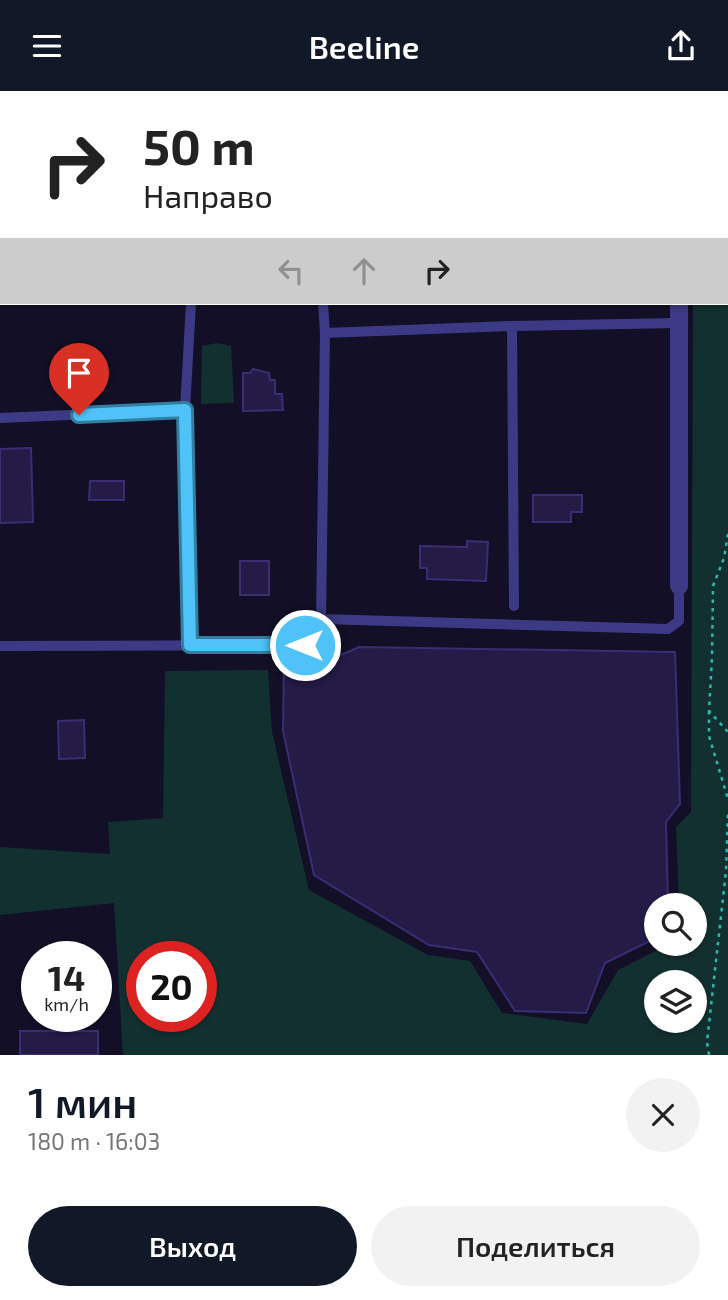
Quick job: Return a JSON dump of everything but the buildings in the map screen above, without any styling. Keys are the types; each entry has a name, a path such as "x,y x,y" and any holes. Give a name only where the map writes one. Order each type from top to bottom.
{"street":[{"path":"678,305 679,586"}],"lane":[{"path":"190,645 185,410 191,305"},
{"path":"0,646 305,645 321,619 323,305"},
{"path":"325,333 512,325 678,323"},
{"path":"512,325 514,606"},
{"path":"0,418 185,410"},
{"path":"321,619 668,629 679,621 679,586"}],"path":[{"path":"728,534 724,558 713,586 709,711 709,736 728,799"},
{"path":"709,711 728,732"},
{"path":"709,1055 707,1042 726,871 728,813"}],"green space":[{"path":"693,305 728,305 728,1055 123,1055 114,903 0,915 0,847 110,854 108,822 163,818 165,671 268,670 272,732 309,890 428,955 470,961 502,1013 587,1024 618,970 645,956 707,956 707,893 679,893 676,827 691,812"},
{"path":"217,343 231,346 234,403 201,404 202,346"}],"route":[{"path":"79,415 185,410 190,645 305,645"}]}
